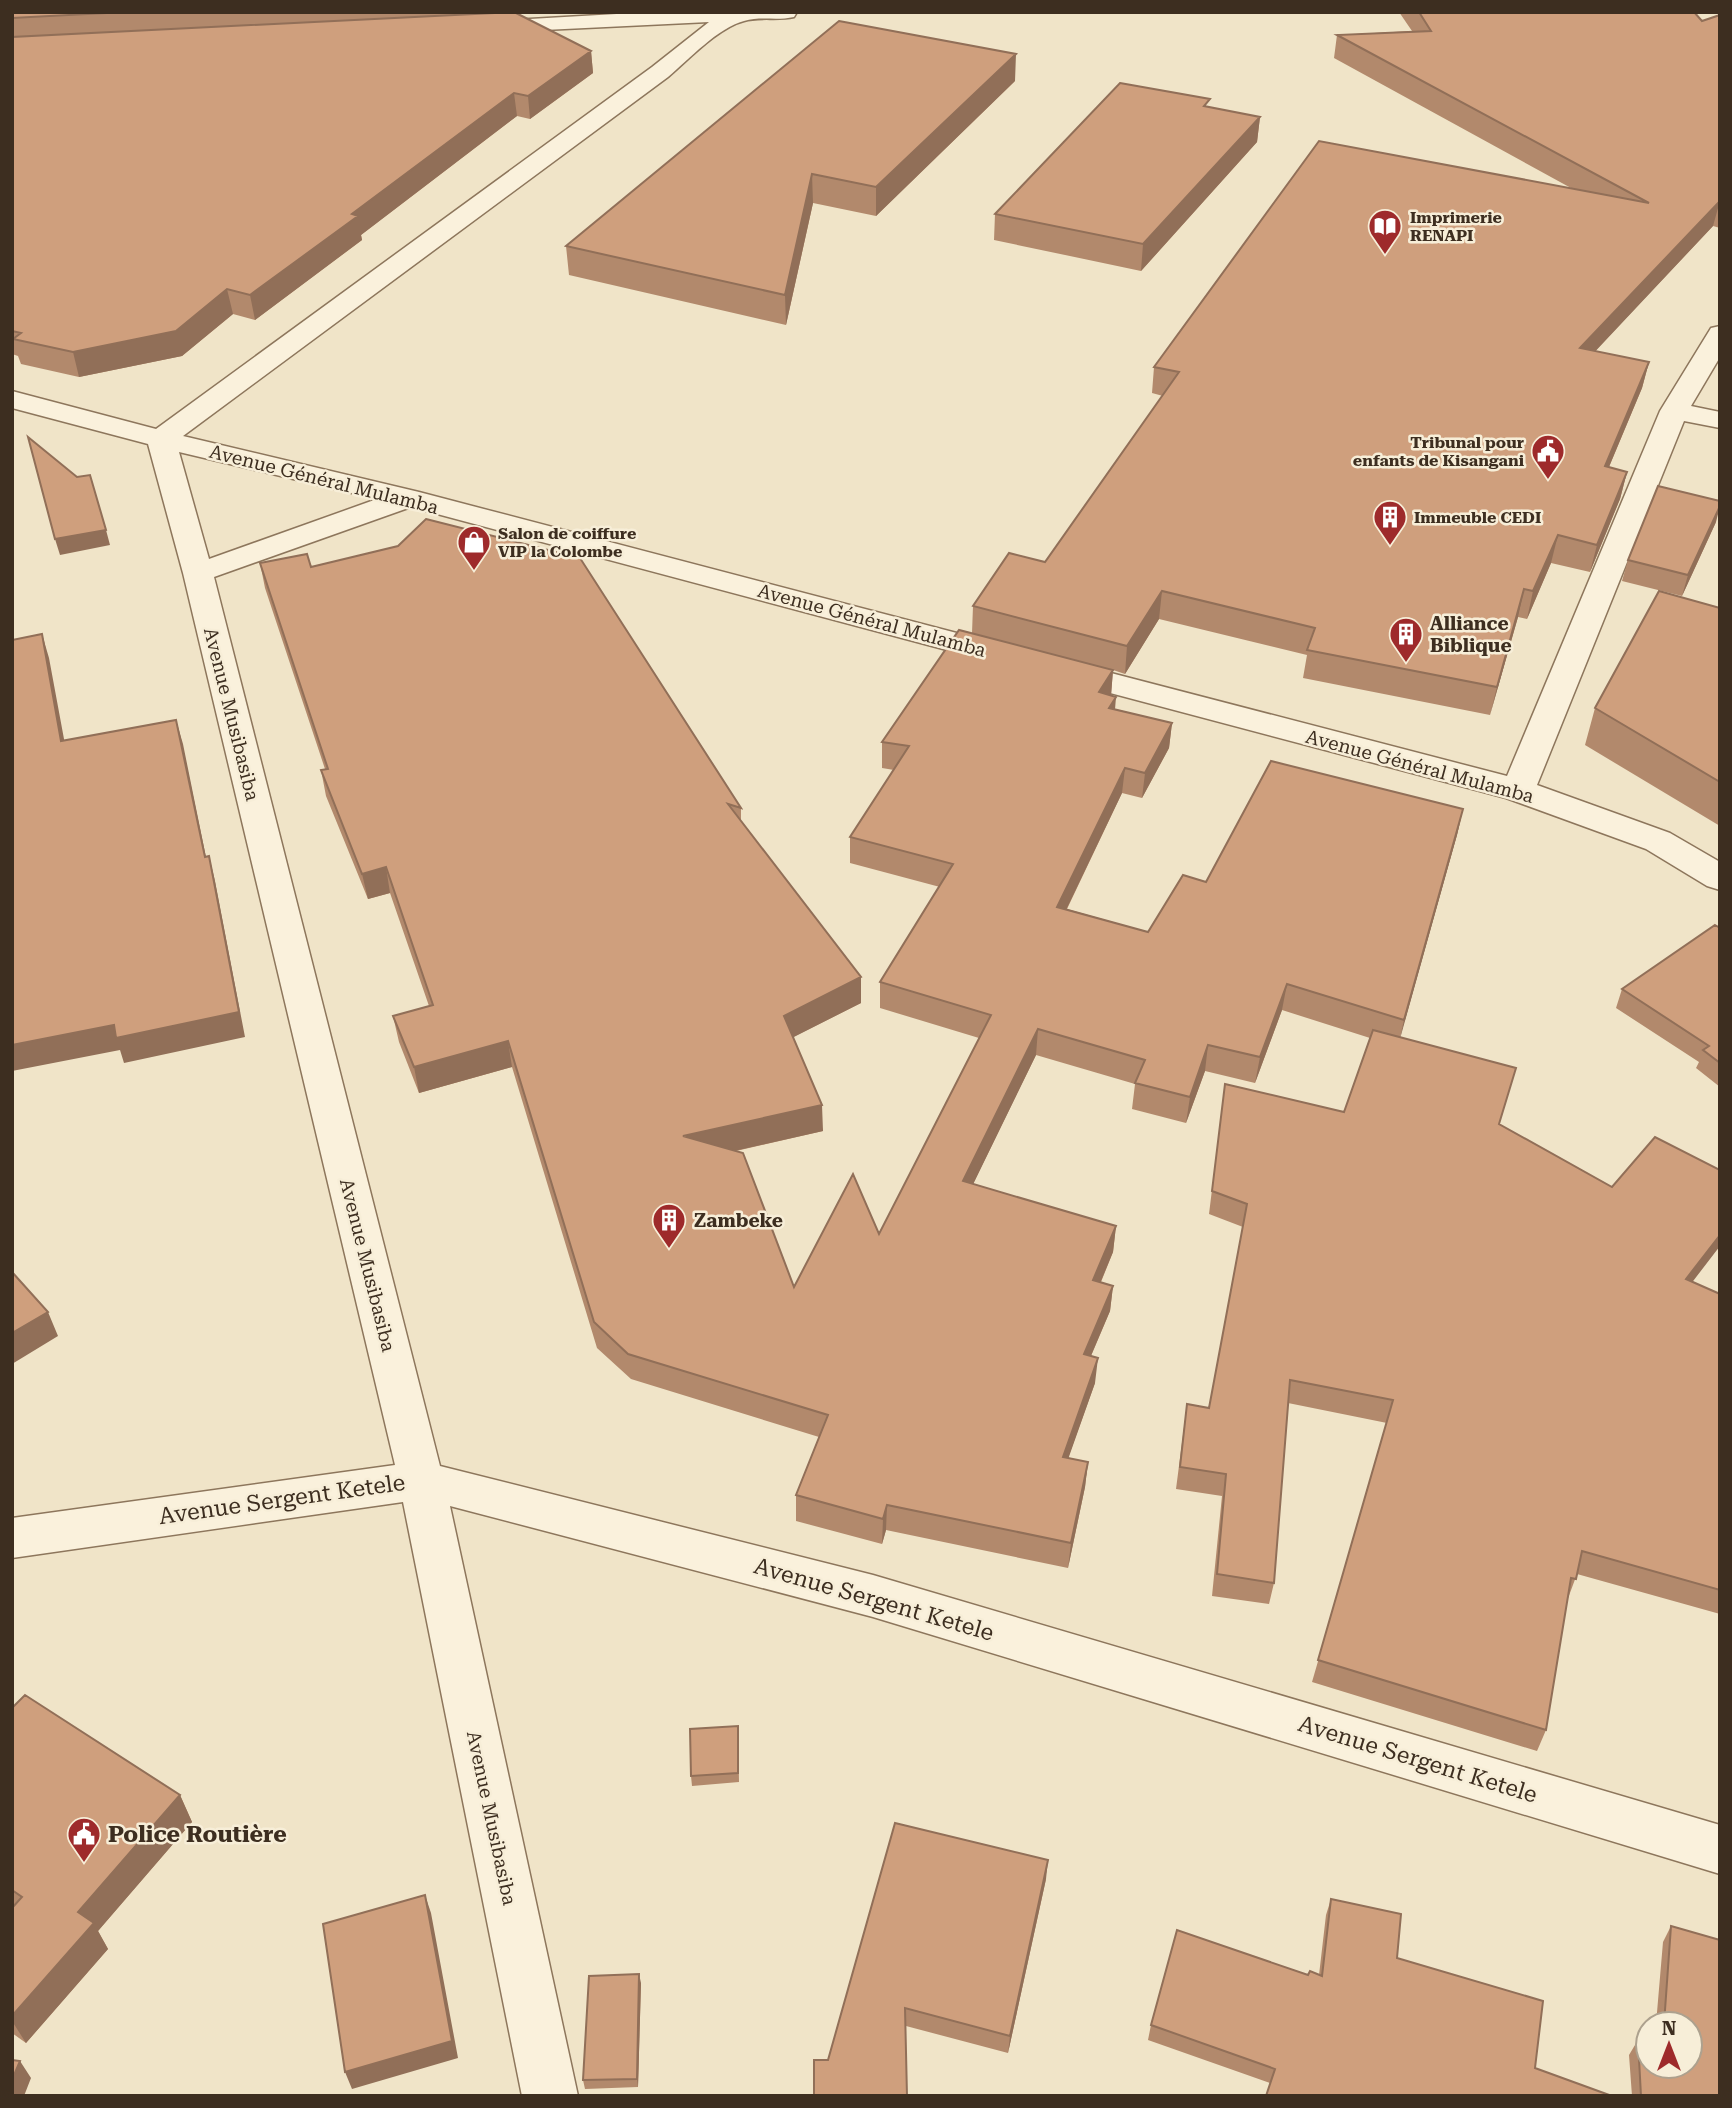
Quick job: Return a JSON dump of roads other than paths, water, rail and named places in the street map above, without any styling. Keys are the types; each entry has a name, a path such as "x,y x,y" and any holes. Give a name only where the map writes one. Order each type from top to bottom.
{"street":[{"path":"463,28 786,12"},
{"path":"161,439 650,55 709,31 737,15"},
{"path":"630,19 650,55"},
{"path":"1518,790 1674,411 1720,334"},
{"name":"Avenue Général Mulamba","path":"12,399 161,439 409,498 1518,790 1658,841 1720,878"},
{"path":"1674,411 1720,420"},
{"name":"Avenue Musibasiba","path":"161,439 198,573 421,1480 550,2096"},
{"path":"198,573 409,498"},
{"name":"Avenue Sergent Ketele","path":"12,1538 421,1480 873,1596 1720,1850"}],"place":[{"name":"Imprimerie RENAPI","path":"1385,256"},
{"name":"Tribunal pour enfants de Kisangani","path":"1548,481"},
{"name":"Immeuble CEDI","path":"1390,547"},
{"name":"Salon de coiffure VIP la Colombe","path":"474,572"},
{"name":"Alliance Biblique","path":"1406,664"},
{"name":"Zambeke","path":"669,1250"},
{"name":"Police Routière","path":"84,1864"}]}
